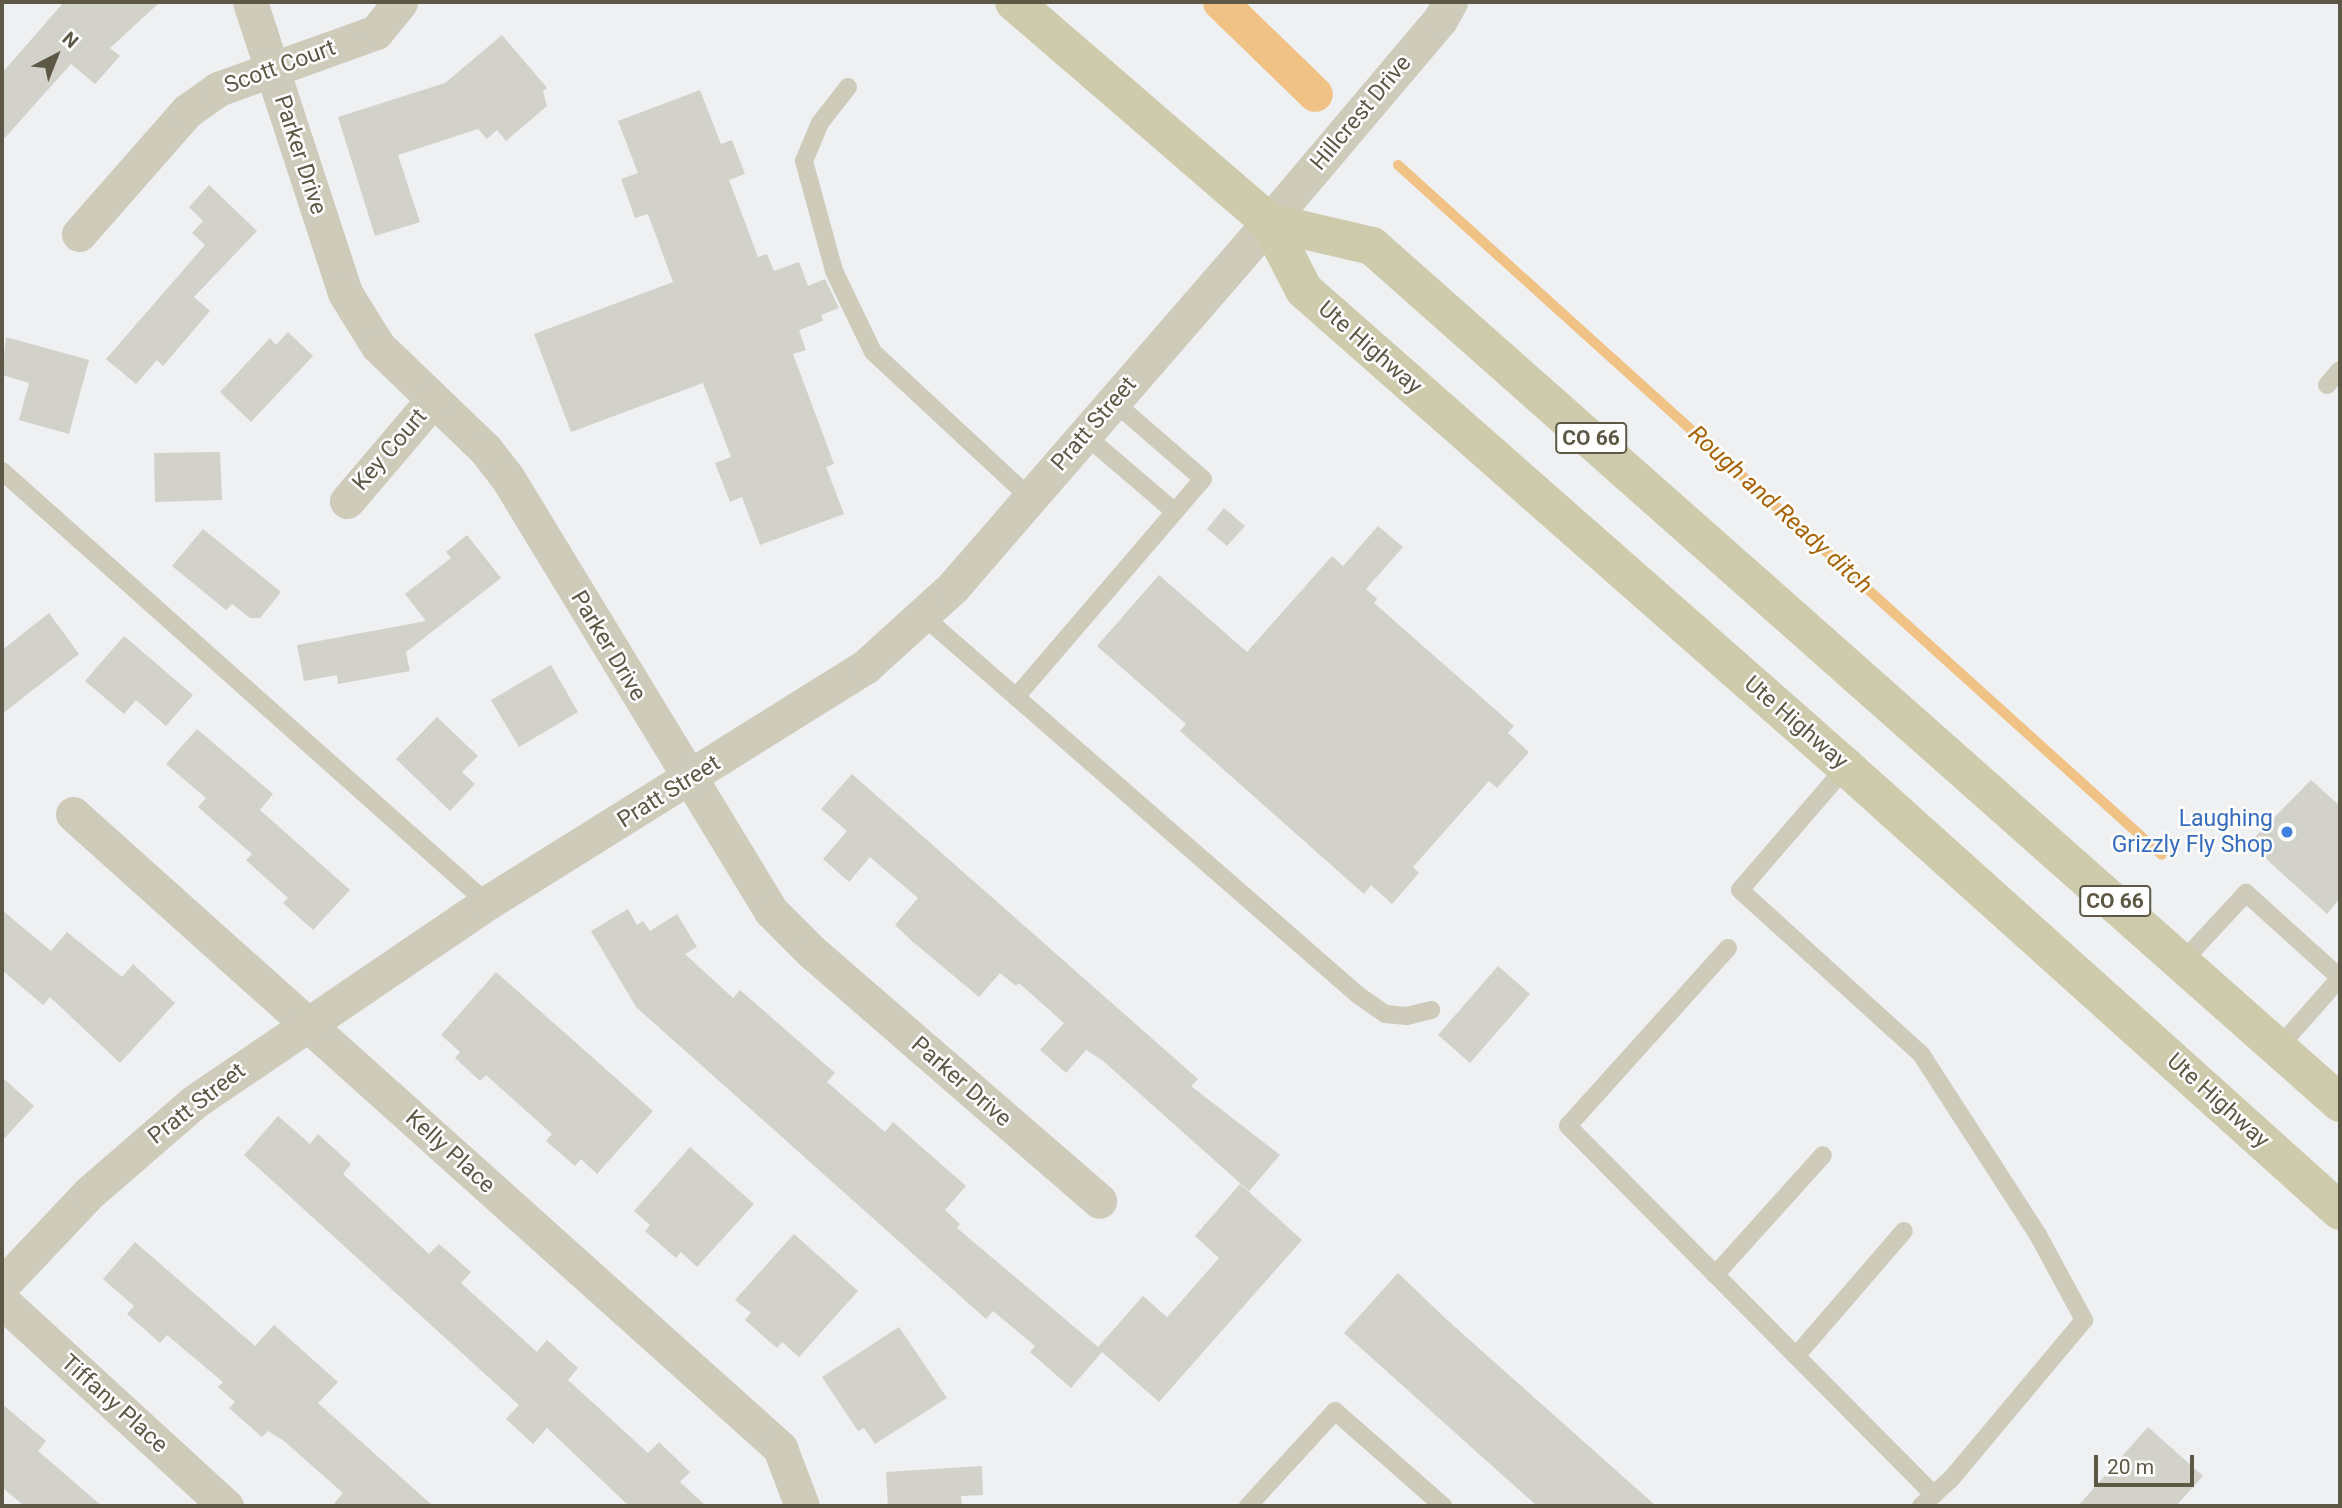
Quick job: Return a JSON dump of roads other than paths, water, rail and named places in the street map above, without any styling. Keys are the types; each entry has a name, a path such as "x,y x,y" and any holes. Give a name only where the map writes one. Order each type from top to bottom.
{"main road":[{"name":"Ute Highway","path":"1014,2 1269,222 1304,290 1846,766 2340,1211"},
{"name":"Ute Highway","path":"1269,222 1372,246 2183,961 2340,1103"}],"street":[{"name":"Parker Drive","path":"250,2 345,293 378,346 485,449 506,477 771,911 811,951 1099,1201"},
{"name":"Scott Court","path":"79,234 187,111 218,89 376,32 400,2"},
{"name":"Hillcrest Drive","path":"1269,222 1440,20 1450,2"},
{"name":"Pratt Street","path":"2,1284 89,1193 194,1102 486,903 842,684 953,587 1269,222"},
{"name":"Key Court","path":"347,500 433,400"},
{"name":"Kelly Place","path":"73,814 780,1448 803,1506"},
{"name":"Tiffany Place","path":"2,1301 226,1506"}],"lane":[{"path":"848,87 820,123 804,161 834,271 873,352 1030,498"},
{"path":"2327,385 2340,370"},
{"path":"1016,697 1203,479 1114,402"},
{"path":"1085,435 1174,511"},
{"path":"2,471 486,903"},
{"path":"922,615 1358,995 1385,1014 1406,1016 1431,1010"},
{"path":"1728,948 1568,1126 1796,1356 1927,1500 2084,1320 2038,1235 1921,1054 1740,890 1846,766"},
{"path":"2183,961 2246,892 2340,978 2278,1048"},
{"path":"1715,1275 1823,1155"},
{"path":"1796,1356 1905,1231"},
{"path":"1248,1506 1335,1411 1443,1506"}],"waterway":[{"name":"Rough and Ready ditch","path":"1220,2 1315,94"},
{"name":"Rough and Ready ditch","path":"1398,165 2162,855"}],"place":[{"name":"Laughing Grizzly Fly Shop","path":"2287,832"}]}
